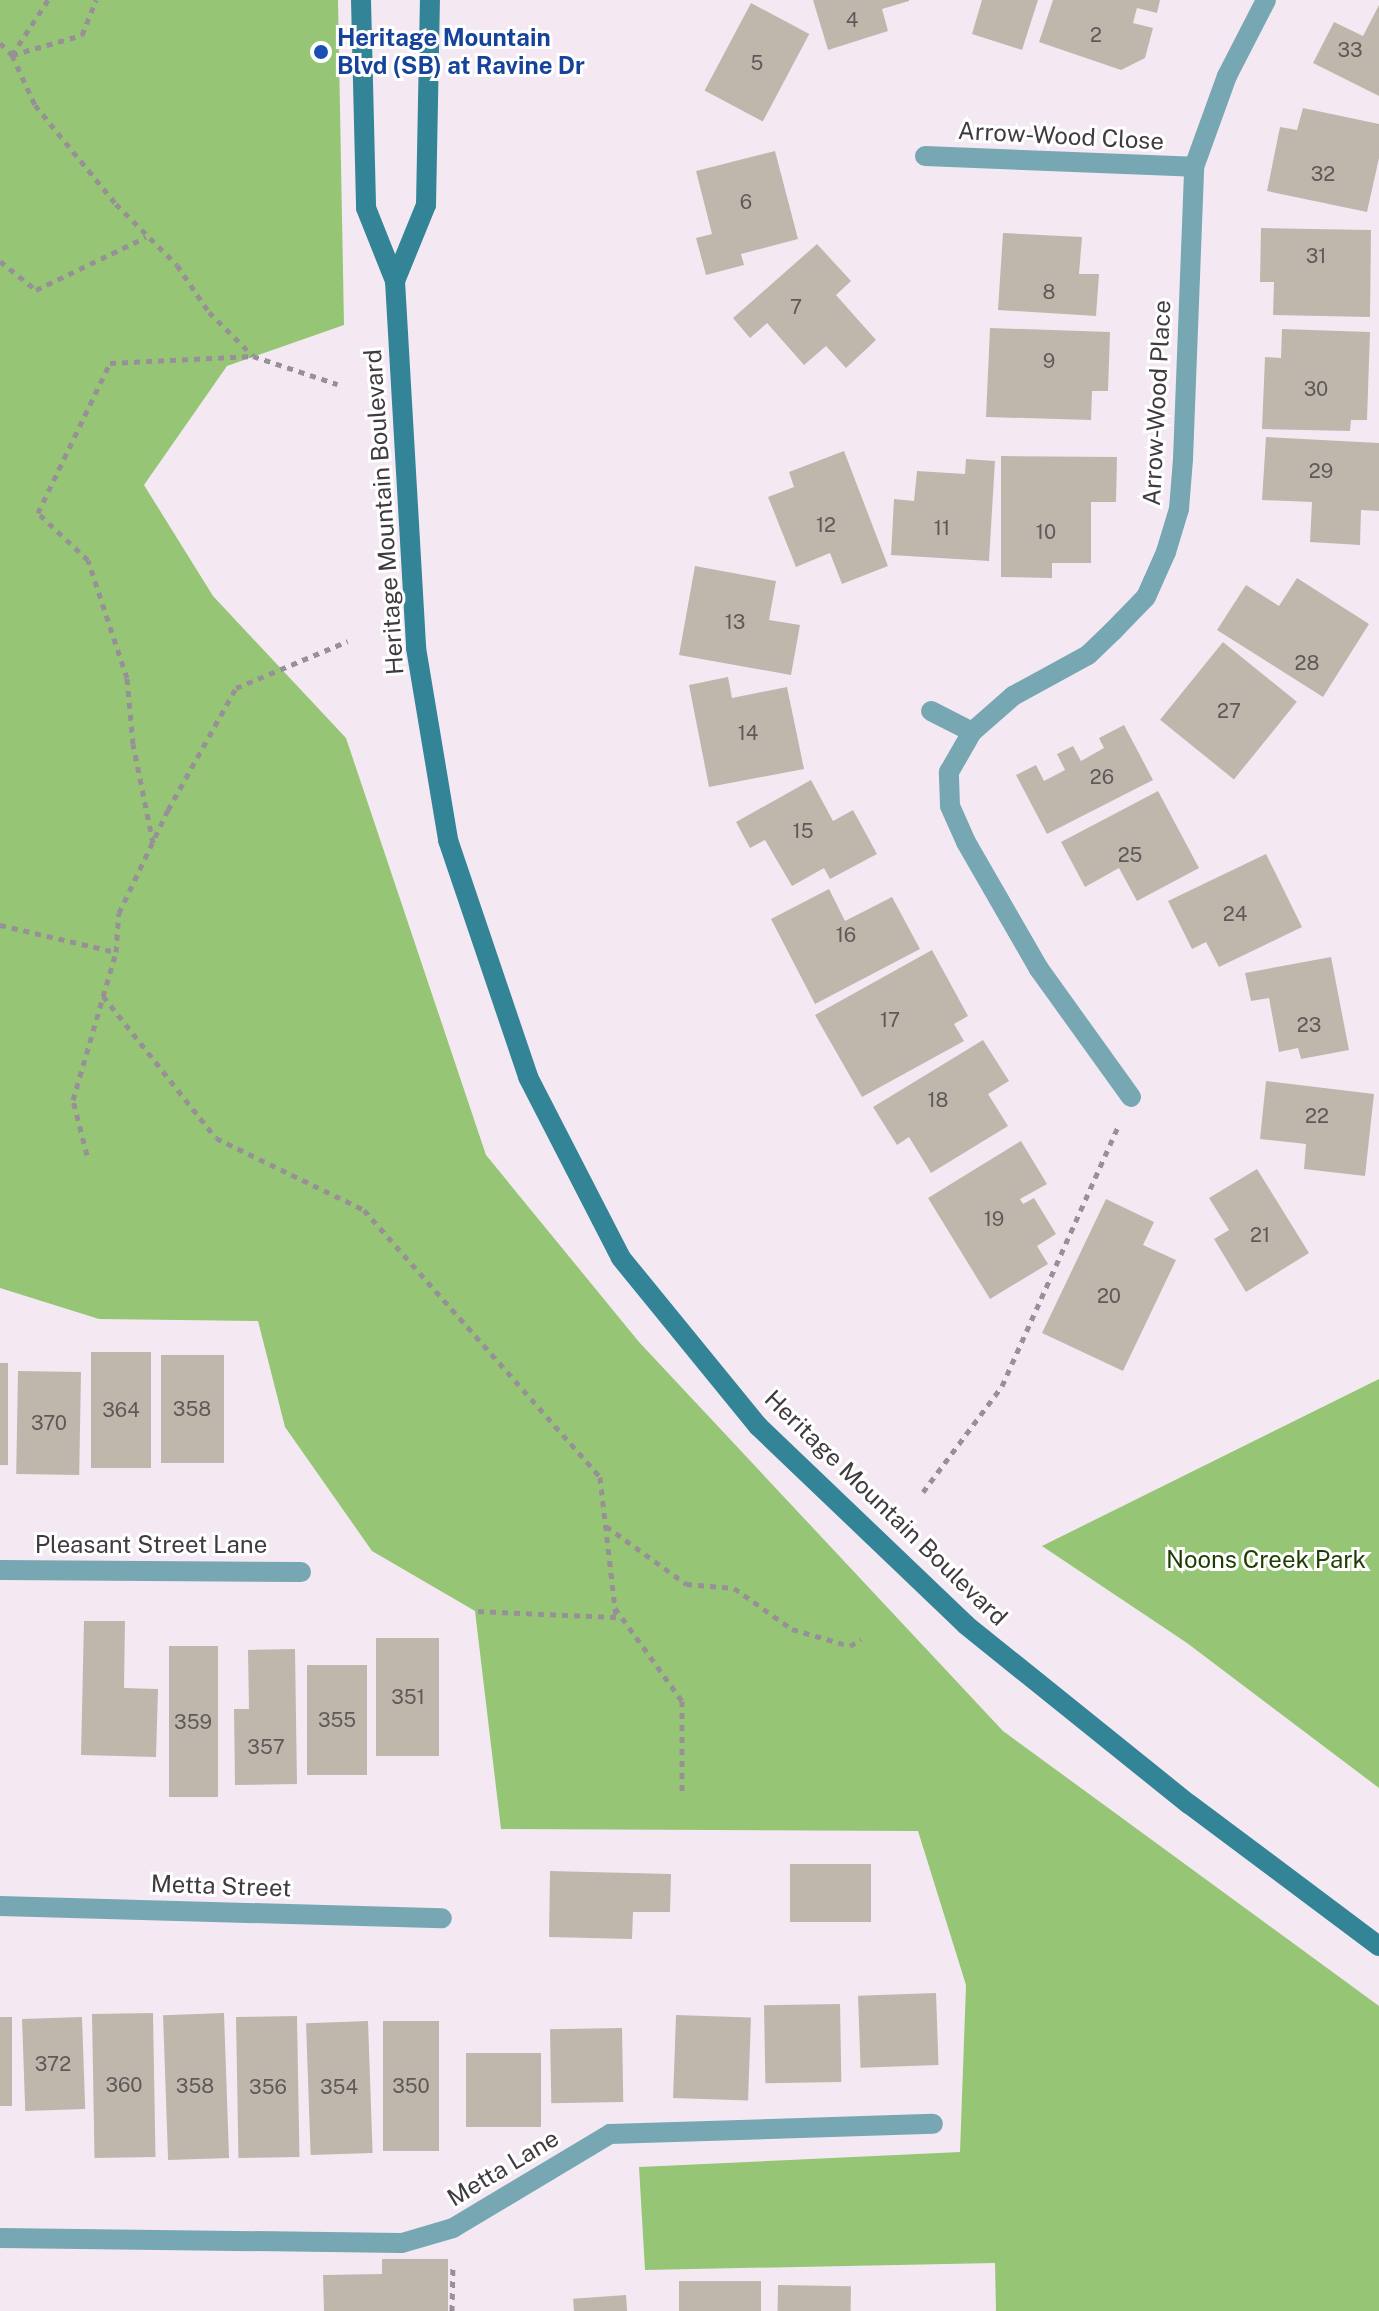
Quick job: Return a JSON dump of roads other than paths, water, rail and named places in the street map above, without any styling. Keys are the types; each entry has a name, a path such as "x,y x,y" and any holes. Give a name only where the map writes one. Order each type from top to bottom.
{"main road":[{"name":"Heritage Mountain Boulevard","path":"361,0 366,208 395,281 416,648 448,840 528,1077 621,1258 758,1426 966,1625 1189,1804 1379,1946"},
{"name":"Heritage Mountain Boulevard","path":"395,281 426,205 430,0"}],"street":[{"name":"Arrow-Wood Place","path":"1131,1097 1039,969 950,806 949,772 972,732 1013,696 1088,655 1146,597 1166,552 1179,509 1183,459 1194,167 1227,76 1266,0"},
{"name":"Arrow-Wood Close","path":"925,156 1194,167"},
{"path":"931,711 972,732"},
{"name":"Pleasant Street Lane","path":"0,1570 301,1572"},
{"name":"Metta Street","path":"0,1906 442,1918"},
{"name":"Metta Lane","path":"0,2238 402,2243 453,2228 610,2134 933,2124"}],"place":[{"name":"Heritage Mountain Blvd (SB) at Ravine Dr","path":"321,52"}],"park label":[{"name":"Noons Creek Park","path":"1266,1560"}]}
